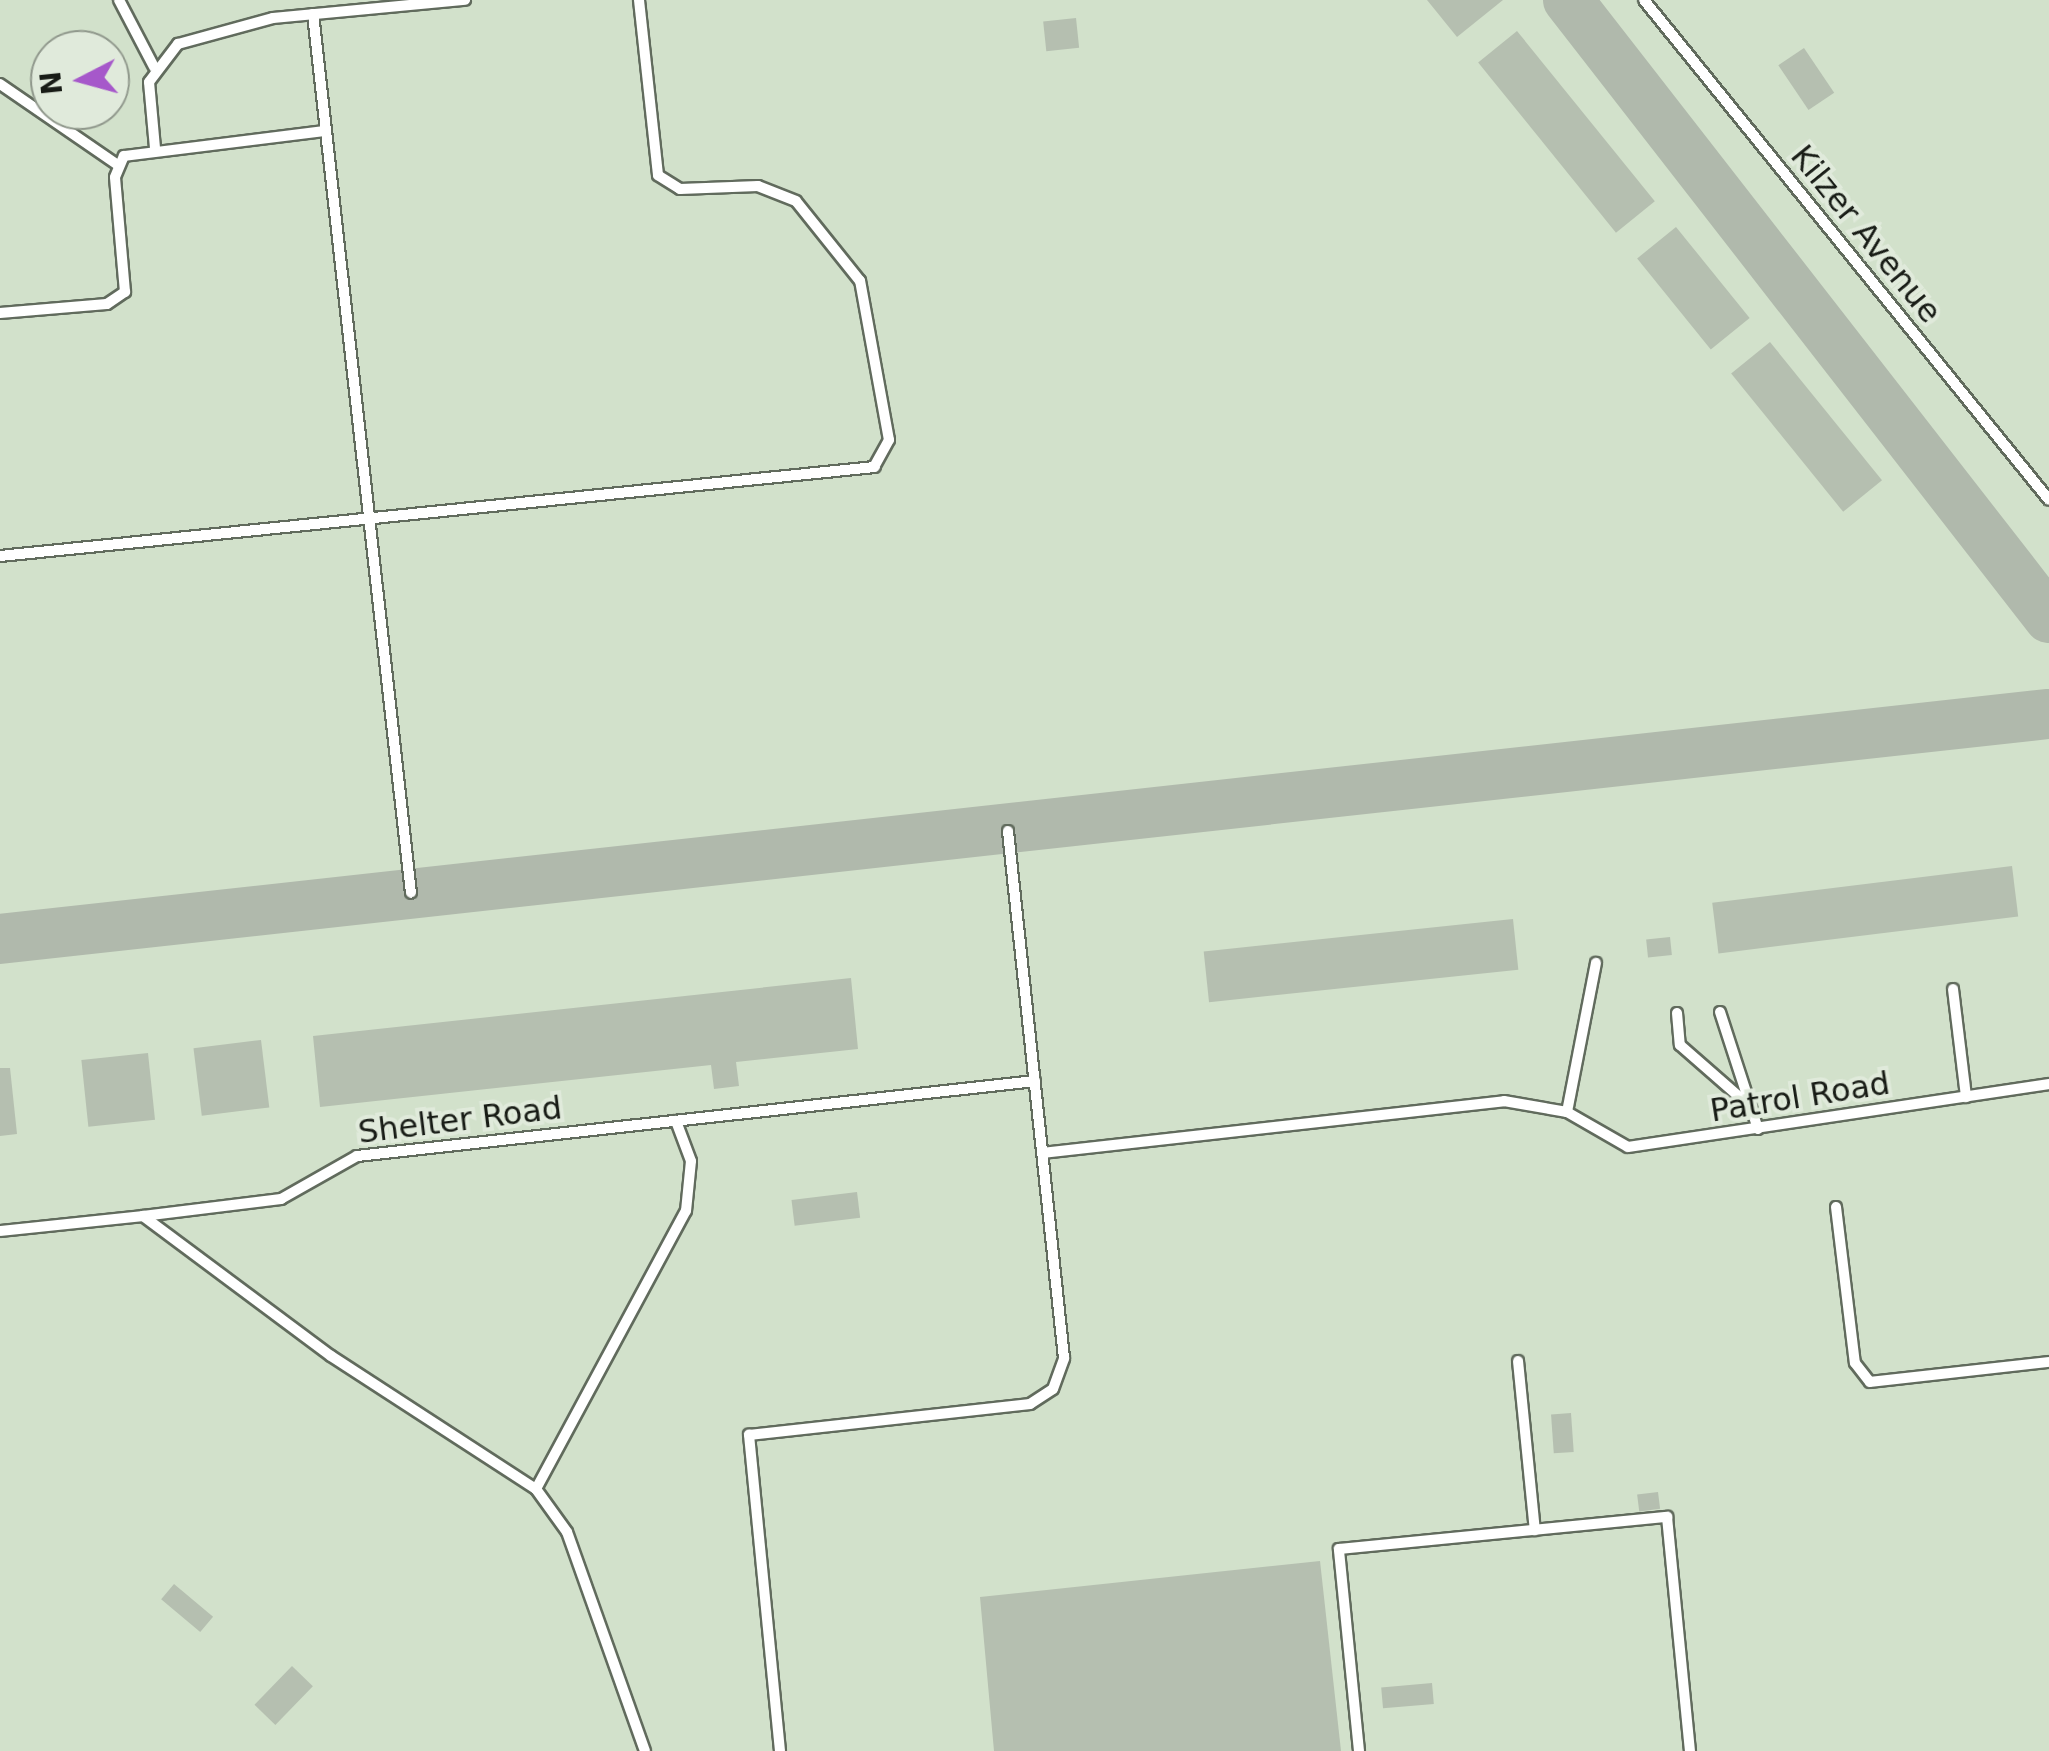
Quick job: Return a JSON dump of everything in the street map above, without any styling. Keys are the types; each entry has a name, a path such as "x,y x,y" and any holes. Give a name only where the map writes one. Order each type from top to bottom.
{"lane":[{"path":"119,0 154,67 155,148"},
{"path":"154,67 178,44 313,14 464,0"},
{"path":"0,556 862,472 883,458 888,440 872,317 831,234 776,190 680,189 658,175 638,0"},
{"name":"Kilzer Avenue","path":"1644,0 2049,500"},
{"path":"313,14 365,521 411,893"},
{"path":"0,84 118,165"},
{"path":"118,165 155,148 325,131"},
{"path":"0,314 107,304 124,292 118,165"},
{"path":"780,1751 749,1435 1030,1404 1054,1389 1064,1358 1008,830"},
{"path":"1042,1153 1504,1101 1568,1112 1596,963"},
{"path":"1953,989 1966,1097"},
{"path":"1720,1012 1743,1100 1758,1129"},
{"path":"1677,1013 1680,1045 1743,1100"},
{"name":"Shelter Road","path":"0,1231 281,1199 357,1156 1035,1082"},
{"name":"Patrol Road","path":"1568,1112 1628,1148 2049,1084"},
{"path":"536,1489 686,1212 691,1161 676,1121"},
{"path":"1836,1206 1855,1363 1870,1382 2049,1362"},
{"path":"144,1216 331,1356 536,1489 568,1532 645,1751"},
{"path":"1518,1361 1535,1530"},
{"path":"1359,1751 1339,1549 1667,1517 1690,1751"}],"shaded area":[{"path":"0,0 2049,0 2049,1751 0,1751"}],"building":[{"path":"1427,0 1503,0 1457,37"},
{"path":"1076,18 1079,48 1046,51 1043,21"},
{"path":"1517,31 1655,201 1616,233 1478,62"},
{"path":"1804,48 1834,93 1808,110 1778,65"},
{"path":"1676,227 1750,318 1711,349 1637,258"},
{"path":"1770,342 1882,480 1843,512 1731,373"},
{"path":"2012,866 2018,917 1718,953 1712,903"},
{"path":"1513,919 1518,970 1209,1002 1204,952"},
{"path":"1670,937 1672,955 1648,957 1646,940"},
{"path":"851,978 858,1049 736,1062 739,1086 714,1089 711,1065 320,1107 313,1036"},
{"path":"261,1040 269,1107 202,1116 194,1048"},
{"path":"148,1053 155,1120 88,1127 81,1060"},
{"path":"0,1068 10,1068 17,1134 0,1136"},
{"path":"857,1192 860,1218 795,1226 791,1200"},
{"path":"1571,1413 1574,1452 1554,1453 1551,1414"},
{"path":"1658,1492 1660,1509 1639,1511 1637,1495"},
{"path":"1320,1561 1341,1751 994,1751 980,1597"},
{"path":"174,1584 213,1617 200,1632 161,1599"},
{"path":"292,1666 313,1686 275,1725 254,1705"},
{"path":"1432,1683 1434,1704 1383,1708 1381,1687"}],"taxiway":[{"path":"1568,0 2049,618"},
{"path":"0,939 2049,714"}]}
